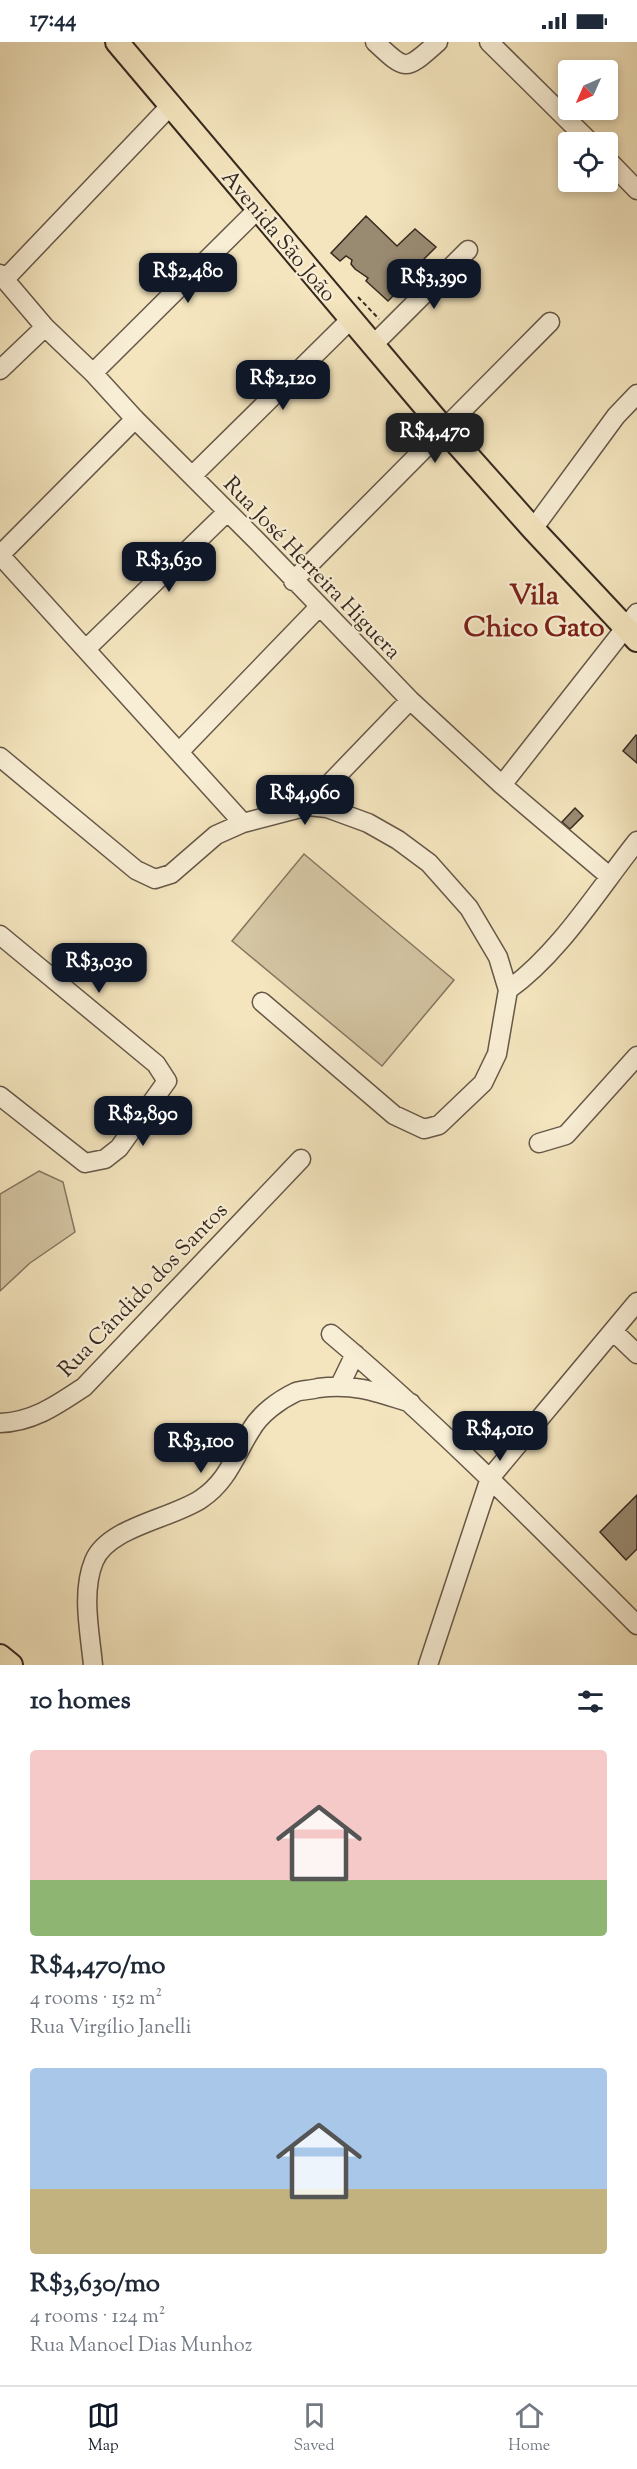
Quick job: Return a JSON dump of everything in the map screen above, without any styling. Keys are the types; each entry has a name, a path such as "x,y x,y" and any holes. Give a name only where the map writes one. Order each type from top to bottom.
{"main road":[{"name":"Avenida São João","path":"117,42 172,104 350,320 374,344 444,429 533,529 633,627"},
{"path":"0,1656 11,1665"}],"street":[{"path":"375,42 397,63 406,65 415,62 438,42"},
{"path":"489,42 580,132"},
{"path":"3,277 172,104"},
{"path":"618,170 637,190"},
{"path":"93,373 258,209"},
{"path":"374,344 468,250"},
{"name":"Rua José Herreira Higuera","path":"3,277 45,327 93,373 135,419 410,700 502,785 609,876"},
{"path":"192,476 350,320"},
{"path":"293,581 550,322"},
{"path":"0,370 45,327"},
{"path":"533,529 616,416 637,394"},
{"path":"135,419 0,555 243,823"},
{"path":"86,649 226,512"},
{"path":"179,752 319,607"},
{"path":"502,785 633,627"},
{"path":"308,806 410,700"},
{"path":"0,757 136,870 155,879 171,874 216,835 243,823 308,806 327,808 368,823 398,840 429,863 470,908 498,957 508,990 497,1054 491,1070 483,1083 438,1125 424,1129 394,1115 262,1002"},
{"path":"508,990 525,979 554,948 637,841"},
{"path":"0,934 156,1064 167,1081 119,1148 105,1159 84,1163 0,1096"},
{"path":"539,1143 566,1135 637,1056"},
{"name":"Rua Cândido dos Santos","path":"0,1423 14,1423 48,1412 84,1387 301,1159"},
{"path":"428,1665 490,1478 637,1302"},
{"path":"613,1331 637,1354"},
{"path":"331,1334 411,1403 490,1478 637,1625"},
{"path":"340,1385 355,1354"},
{"path":"93,1665 88,1607 89,1578 94,1560 104,1545 118,1535 165,1518 202,1499 230,1471 252,1428 269,1409 297,1392 340,1385 371,1390 411,1403"}],"shaded area":[{"path":"304,854 454,980 382,1066 232,941"},
{"path":"39,1171 63,1182 75,1232 30,1263 0,1291 0,1194"}],"building":[{"path":"366,216 397,246 415,229 436,247 396,287 399,290 388,301 366,281 368,278 355,269 351,264 352,260 346,256 340,261 331,253"},
{"path":"637,736 637,763 623,751"},
{"path":"575,808 583,816 570,829 562,822"},
{"path":"637,1495 637,1549 626,1560 600,1532"}],"district":[{"name":"Vila Chico Gato","path":"534,610"}]}
